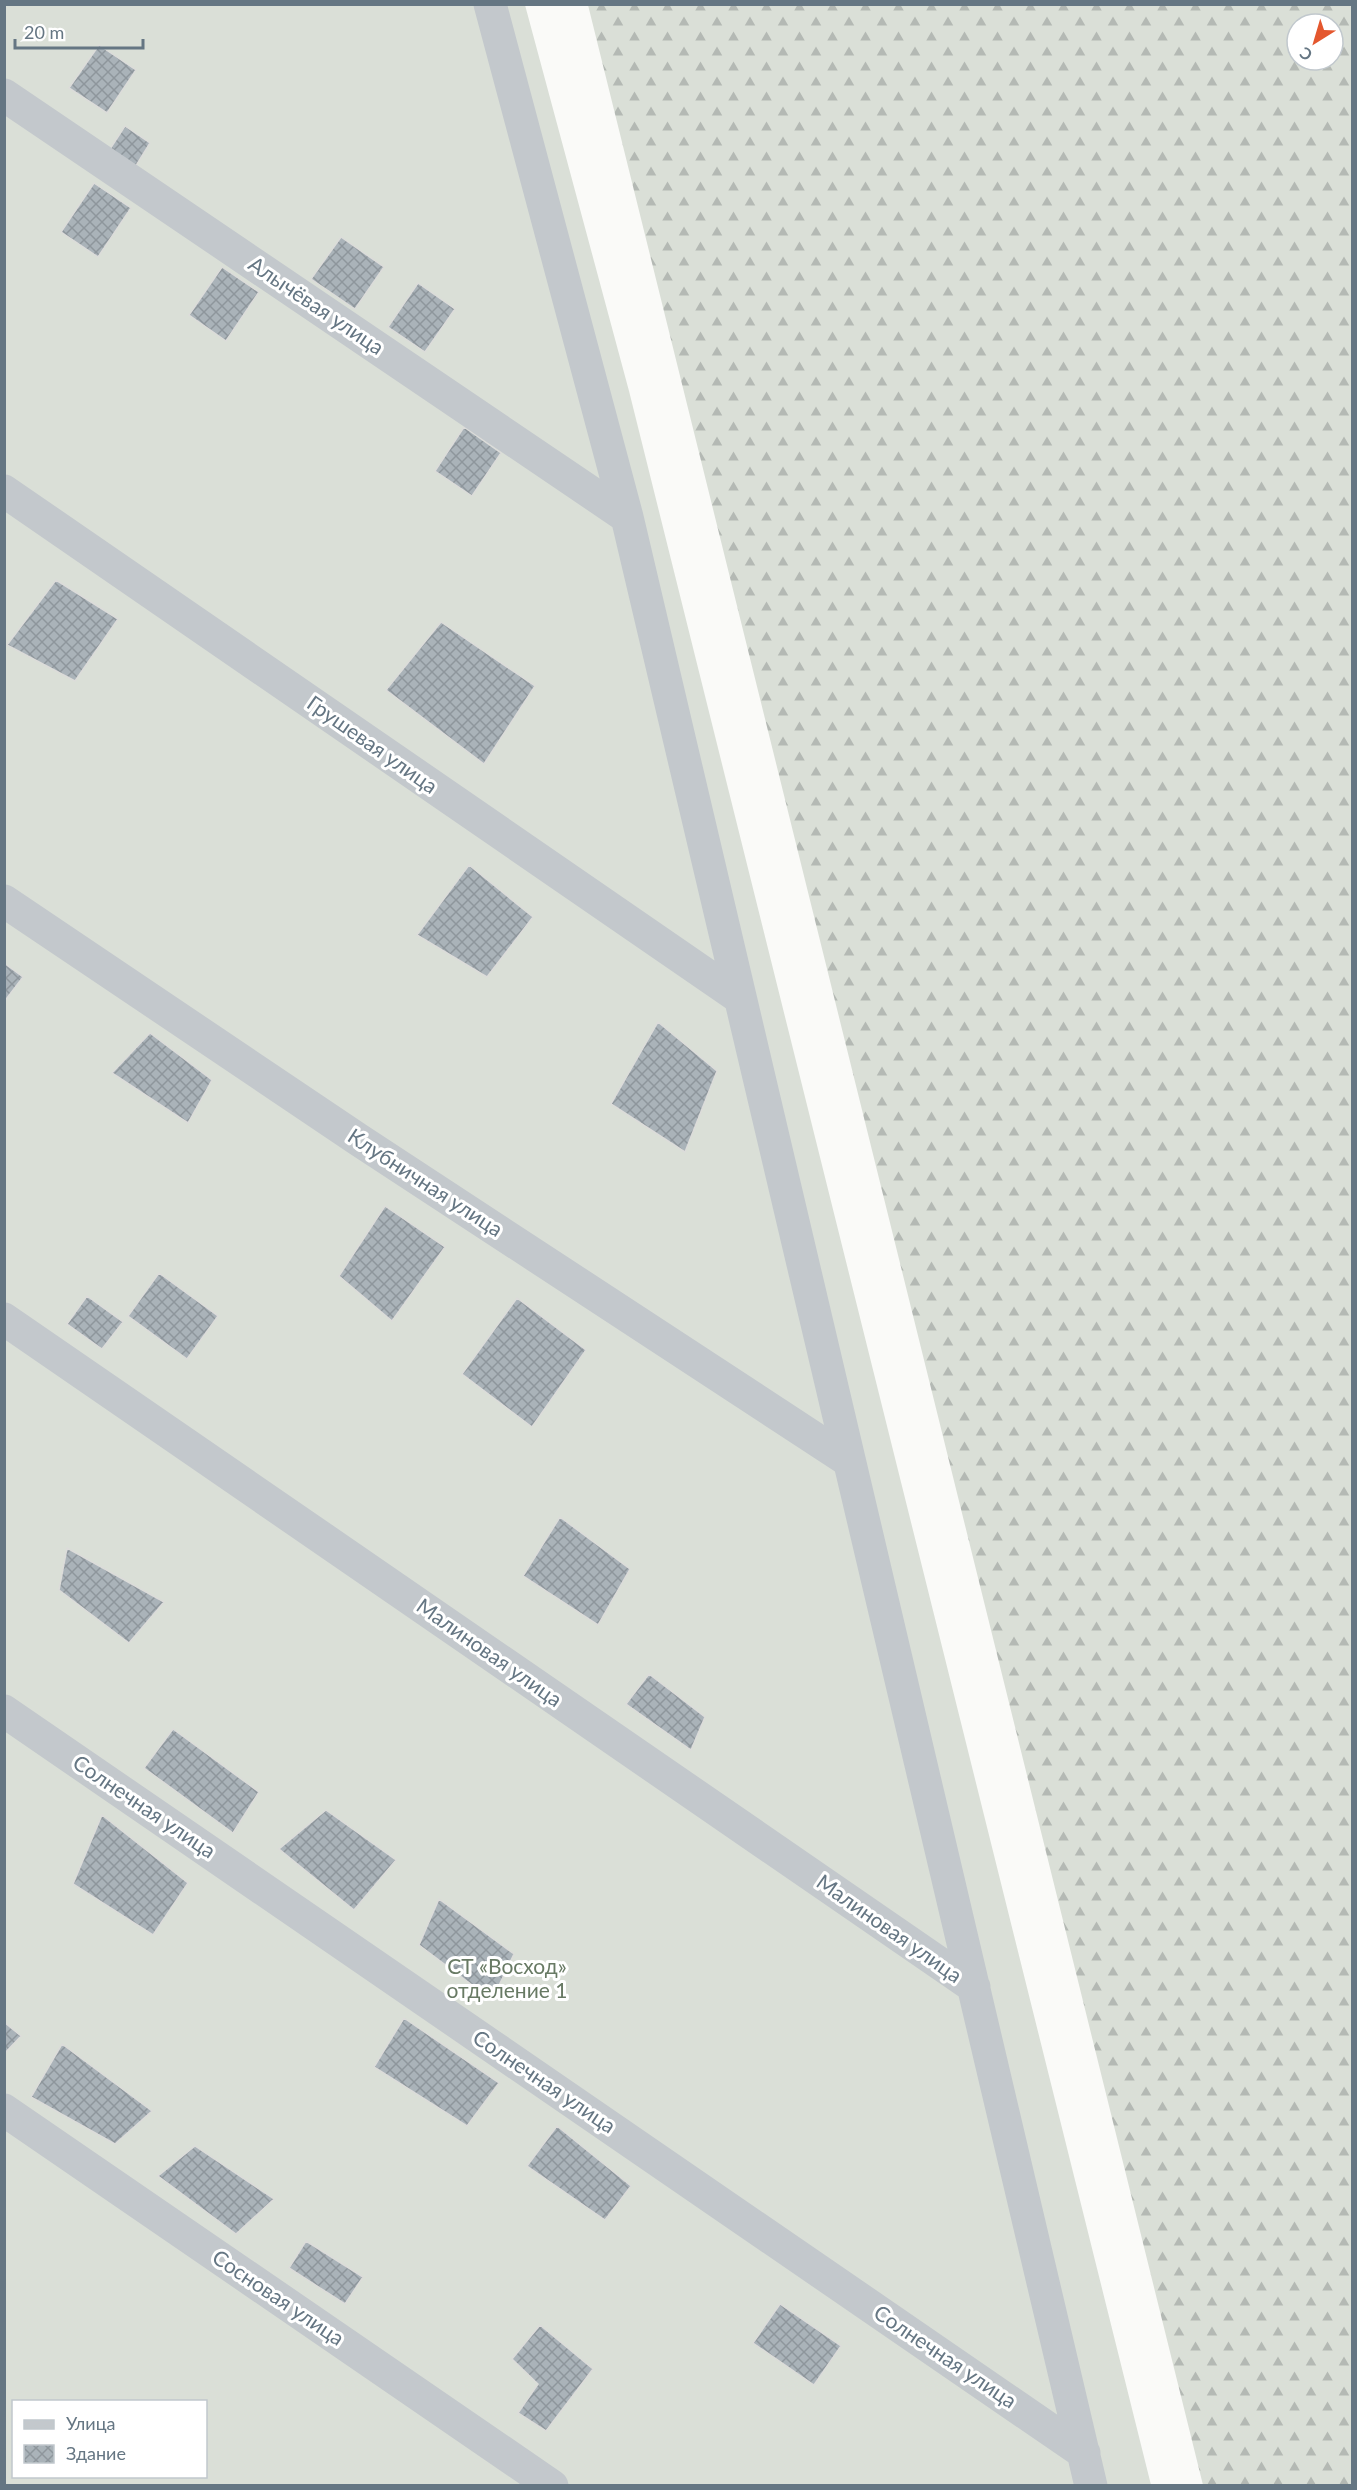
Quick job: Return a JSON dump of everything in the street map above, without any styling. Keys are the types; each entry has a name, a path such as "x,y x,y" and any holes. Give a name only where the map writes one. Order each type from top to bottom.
{"street":[{"path":"486,9 627,517 1091,2486"},
{"name":"Алычёвая улица","path":"4,95 627,517"},
{"name":"Грушевая улица","path":"4,491 740,998"},
{"name":"Клубничная улица","path":"4,901 359,1140 849,1461"},
{"name":"Малиновая улица","path":"4,1319 974,1987"},
{"name":"Солнечная улица","path":"4,1711 1084,2453"},
{"name":"Сосновая улица","path":"4,2110 552,2486"}],"green space":[{"name":"СТ «Восход» отделение 1","path":"5,5 525,5 629,391 1151,2485 5,2486"},
{"path":"588,5 1352,5 1352,2485 1203,2485"}],"building":[{"path":"99,45 136,70 107,113 69,88"},
{"path":"125,126 150,143 134,169 108,152"},
{"path":"94,183 131,208 98,257 61,232"},
{"path":"341,237 384,267 355,309 311,279"},
{"path":"222,267 259,292 226,341 189,315"},
{"path":"418,283 455,309 425,352 388,327"},
{"path":"464,427 501,453 472,496 435,471"},
{"path":"56,580 118,619 75,681 7,645"},
{"path":"441,622 535,686 484,764 386,690"},
{"path":"469,865 533,917 487,977 417,935"},
{"path":"4,963 23,977 4,1002"},
{"path":"658,1022 717,1071 685,1152 611,1104"},
{"path":"150,1033 212,1080 188,1123 112,1073"},
{"path":"385,1206 445,1247 392,1321 339,1276"},
{"path":"159,1273 218,1316 187,1359 128,1316"},
{"path":"87,1296 123,1322 102,1349 67,1324"},
{"path":"517,1298 586,1350 532,1427 462,1374"},
{"path":"560,1517 630,1569 598,1625 523,1576"},
{"path":"67,1548 164,1602 129,1643 59,1590"},
{"path":"649,1674 705,1717 691,1750 626,1704"},
{"path":"173,1729 259,1792 233,1833 144,1768"},
{"path":"326,1810 396,1860 354,1910 279,1849"},
{"path":"102,1815 188,1883 153,1935 73,1884"},
{"path":"439,1899 514,1954 492,2000 419,1945"},
{"path":"404,2018 499,2083 467,2126 374,2067"},
{"path":"4,2022 21,2036 4,2054"},
{"path":"62,2044 152,2111 115,2144 31,2097"},
{"path":"557,2126 631,2186 605,2220 527,2166"},
{"path":"195,2146 274,2199 236,2234 158,2176"},
{"path":"306,2241 363,2277 345,2304 289,2268"},
{"path":"780,2304 841,2346 814,2385 753,2343"},
{"path":"540,2325 593,2369 546,2431 518,2413 538,2384 512,2359"}]}
